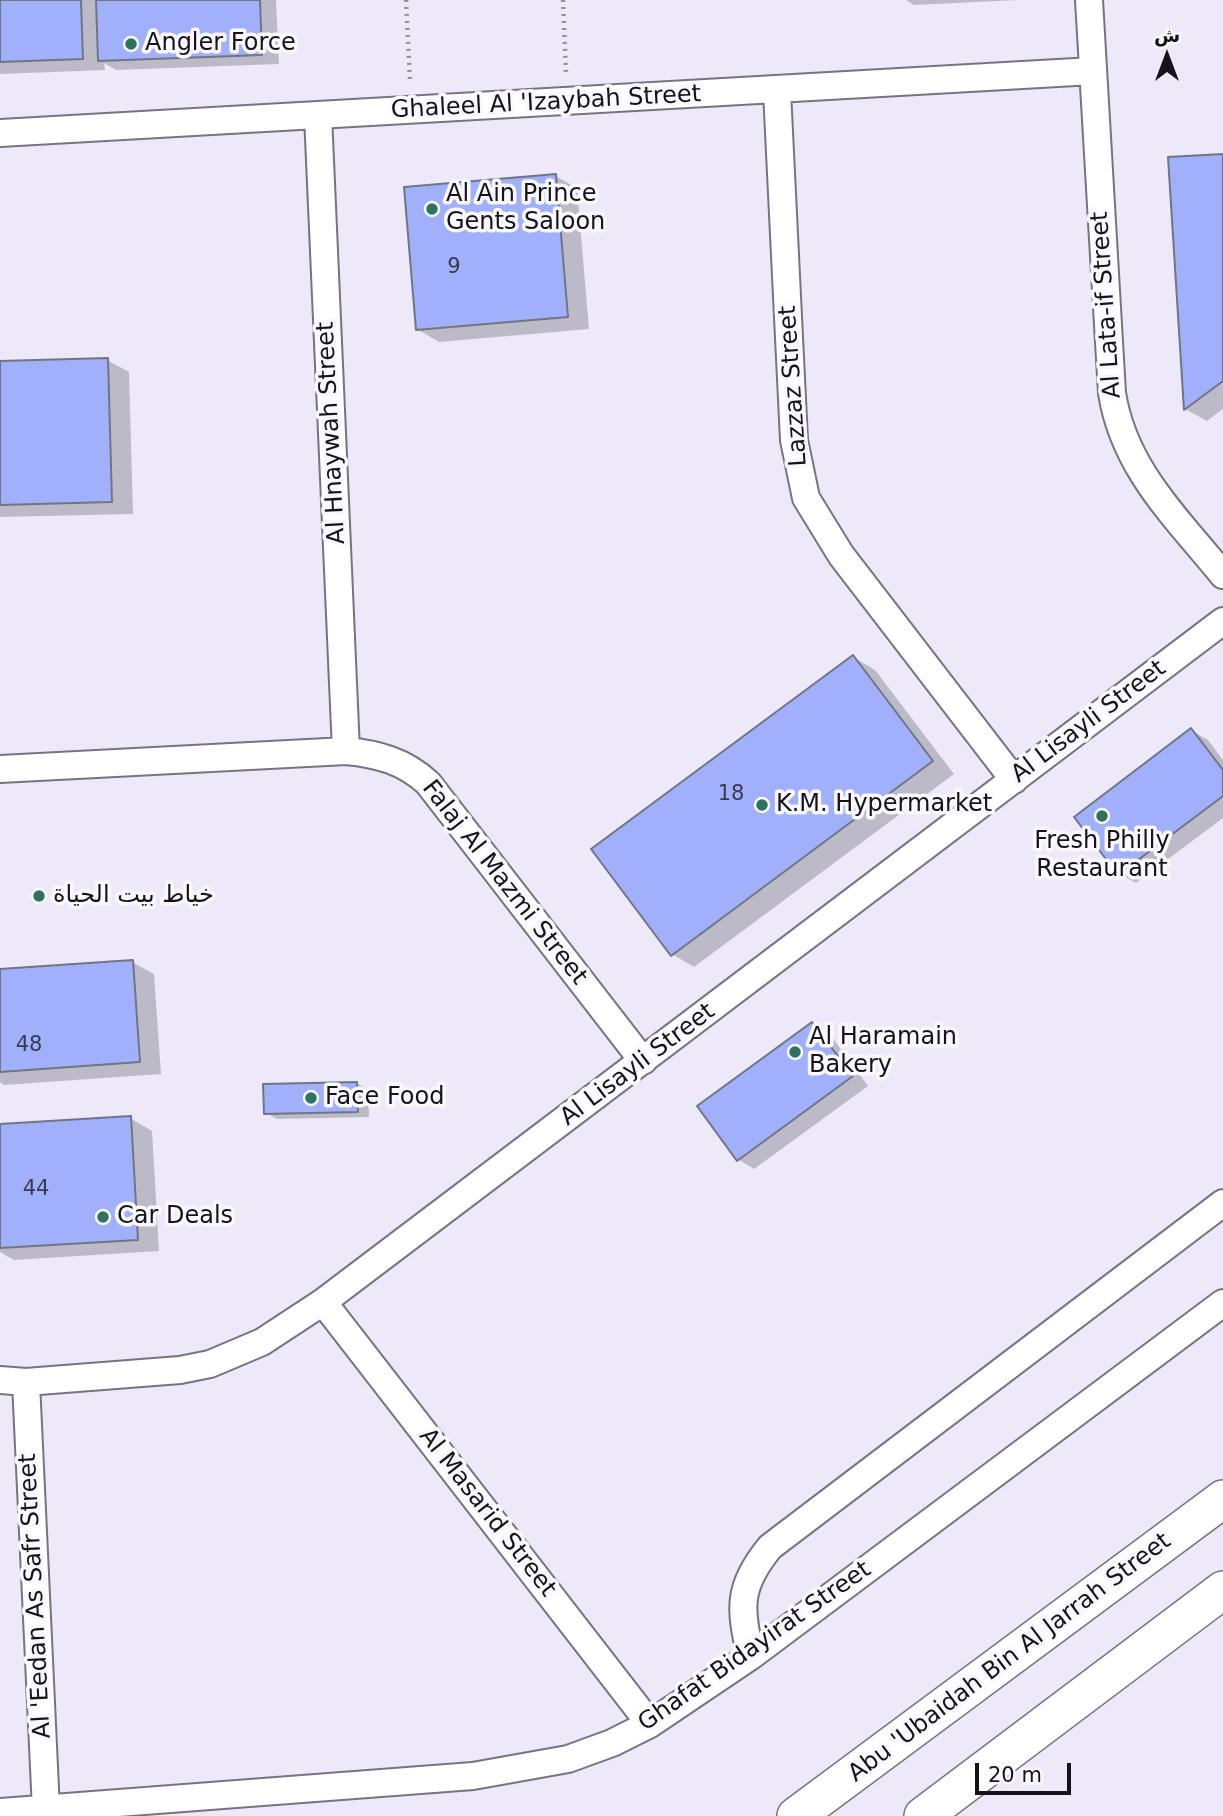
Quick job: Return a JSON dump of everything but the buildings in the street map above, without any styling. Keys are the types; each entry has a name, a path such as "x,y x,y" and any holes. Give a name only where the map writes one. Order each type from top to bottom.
{"main road":[{"name":"Abu 'Ubaidah Bin Al Jarrah Street","path":"796,1816 1223,1499"},
{"path":"923,1816 1223,1590"}],"street":[{"name":"Al Lata-if Street","path":"1089,0 1112,393 1116,422 1128,452 1146,481 1223,575"},
{"name":"Ghaleel Al 'Izaybah Street","path":"0,133 568,103 1093,71"},
{"name":"Lazzaz Street","path":"777,91 794,440 806,498 841,555 1014,780"},
{"name":"Al Hnaywah Street","path":"318,115 346,751"},
{"name":"Al Lisayli Street","path":"0,1380 26,1382 180,1370 210,1364 261,1342 323,1302 1223,621"},
{"name":"Falaj Al Mazmi Street","path":"0,769 346,751 390,758 412,769 428,783 643,1061"},
{"path":"751,1656 742,1608 744,1594 751,1570 770,1547 1223,1203"},
{"name":"Al Masarid Street","path":"323,1302 650,1724"},
{"name":"Ghafat Bidayirat Street","path":"0,1812 283,1804 526,1769 590,1751 650,1724 751,1656 1223,1303"},
{"name":"Al 'Eedan As Safr Street","path":"26,1382 46,1810"}],"path":[{"path":"406,0 412,110"},
{"path":"563,0 568,103"}],"place":[{"name":"Angler Force","path":"131,44"},
{"name":"Al Ain Prince Gents Saloon","path":"432,209"},
{"name":"K.M. Hypermarket","path":"762,805"},
{"name":"Fresh Philly Restaurant","path":"1102,816"},
{"name":"خياط بيت الحياة","path":"39,896"},
{"name":"Al Haramain Bakery","path":"795,1052"},
{"name":"Face Food","path":"311,1098"},
{"name":"Car Deals","path":"103,1217"}]}
